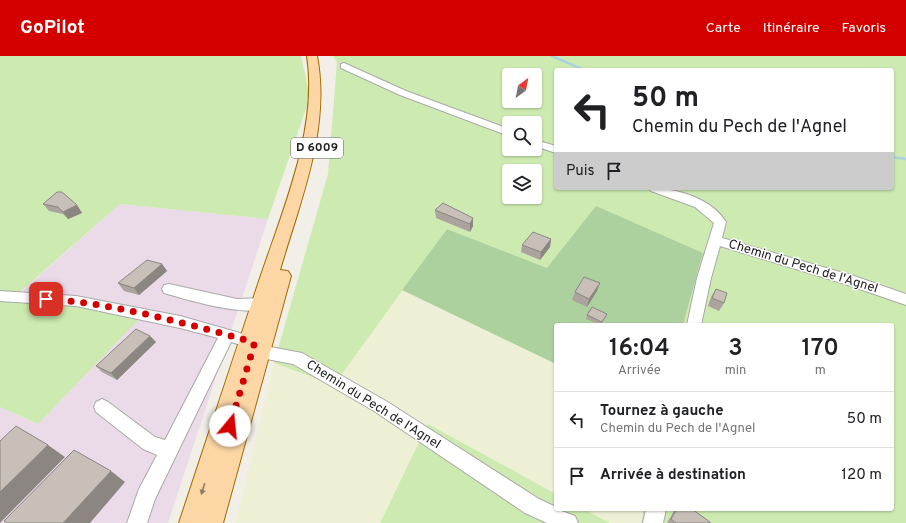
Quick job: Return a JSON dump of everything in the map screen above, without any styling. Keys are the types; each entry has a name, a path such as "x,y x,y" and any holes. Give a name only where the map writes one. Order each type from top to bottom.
{"main road":[{"name":"D 6009","path":"210,523 255,346 264,304 298,185 312,127 316,90 312,56"},
{"name":"D 6009","path":"192,523 255,346 280,284 308,186 320,134 323,91 321,68 318,56"}],"street":[{"path":"344,66 403,93 502,130"},
{"path":"542,145 554,149"},
{"path":"660,190 696,203 713,213 720,222 715,240"},
{"name":"Chemin du Pech de l'Agnel","path":"694,323 704,278 715,240 849,280 906,300"},
{"path":"169,289 237,305 264,304 271,293 280,284"},
{"name":"Chemin du Pech de l'Agnel","path":"0,296 76,301 180,322 227,335 255,346 296,358 380,406 532,506 568,523"},
{"path":"137,523 146,496 168,450 227,335"},
{"path":"102,408 149,443 168,450"},
{"path":"653,523 656,511"}],"shaded area":[{"path":"120,204 268,219 168,523 0,523 0,407 38,424 140,317 14,298"}],"green space":[{"path":"0,56 301,56 310,97 268,219 120,204 14,297 141,317 38,424 0,407"},
{"path":"333,56 906,56 906,523 641,523 644,511 894,511 894,323 684,323 703,253 547,268 447,229 334,385 274,363 328,174 337,62"},
{"path":"596,206 703,253 684,323 554,323 554,363 402,290 447,229 547,268"},
{"path":"402,290 554,363 554,493 428,424 380,523 235,523 274,363 334,385"},
{"path":"428,424 554,493 554,511 588,511 610,523 380,523"},
{"path":"588,511 644,511 641,523 610,523"}],"building":[{"path":"57,192 62,192 77,205 63,212 58,207 43,204"},
{"path":"443,203 473,218 470,224 435,210"},
{"path":"533,232 551,239 541,252 522,245"},
{"path":"147,260 162,264 134,288 118,283"},
{"path":"584,277 600,283 589,299 575,292"},
{"path":"716,289 727,293 724,303 712,298"},
{"path":"592,307 607,314 602,322 587,315"},
{"path":"136,329 150,336 111,373 96,366"},
{"path":"16,426 48,445 0,492 0,441"},
{"path":"74,450 111,471 63,523 7,523 4,521"},
{"path":"676,511 695,511 710,523 676,523 671,519"}],"waterway":[{"path":"552,56 579,68"},
{"path":"894,157 906,159"}],"route":[{"path":"46,299 76,301 180,322 250,341 254,345 230,426"}]}
